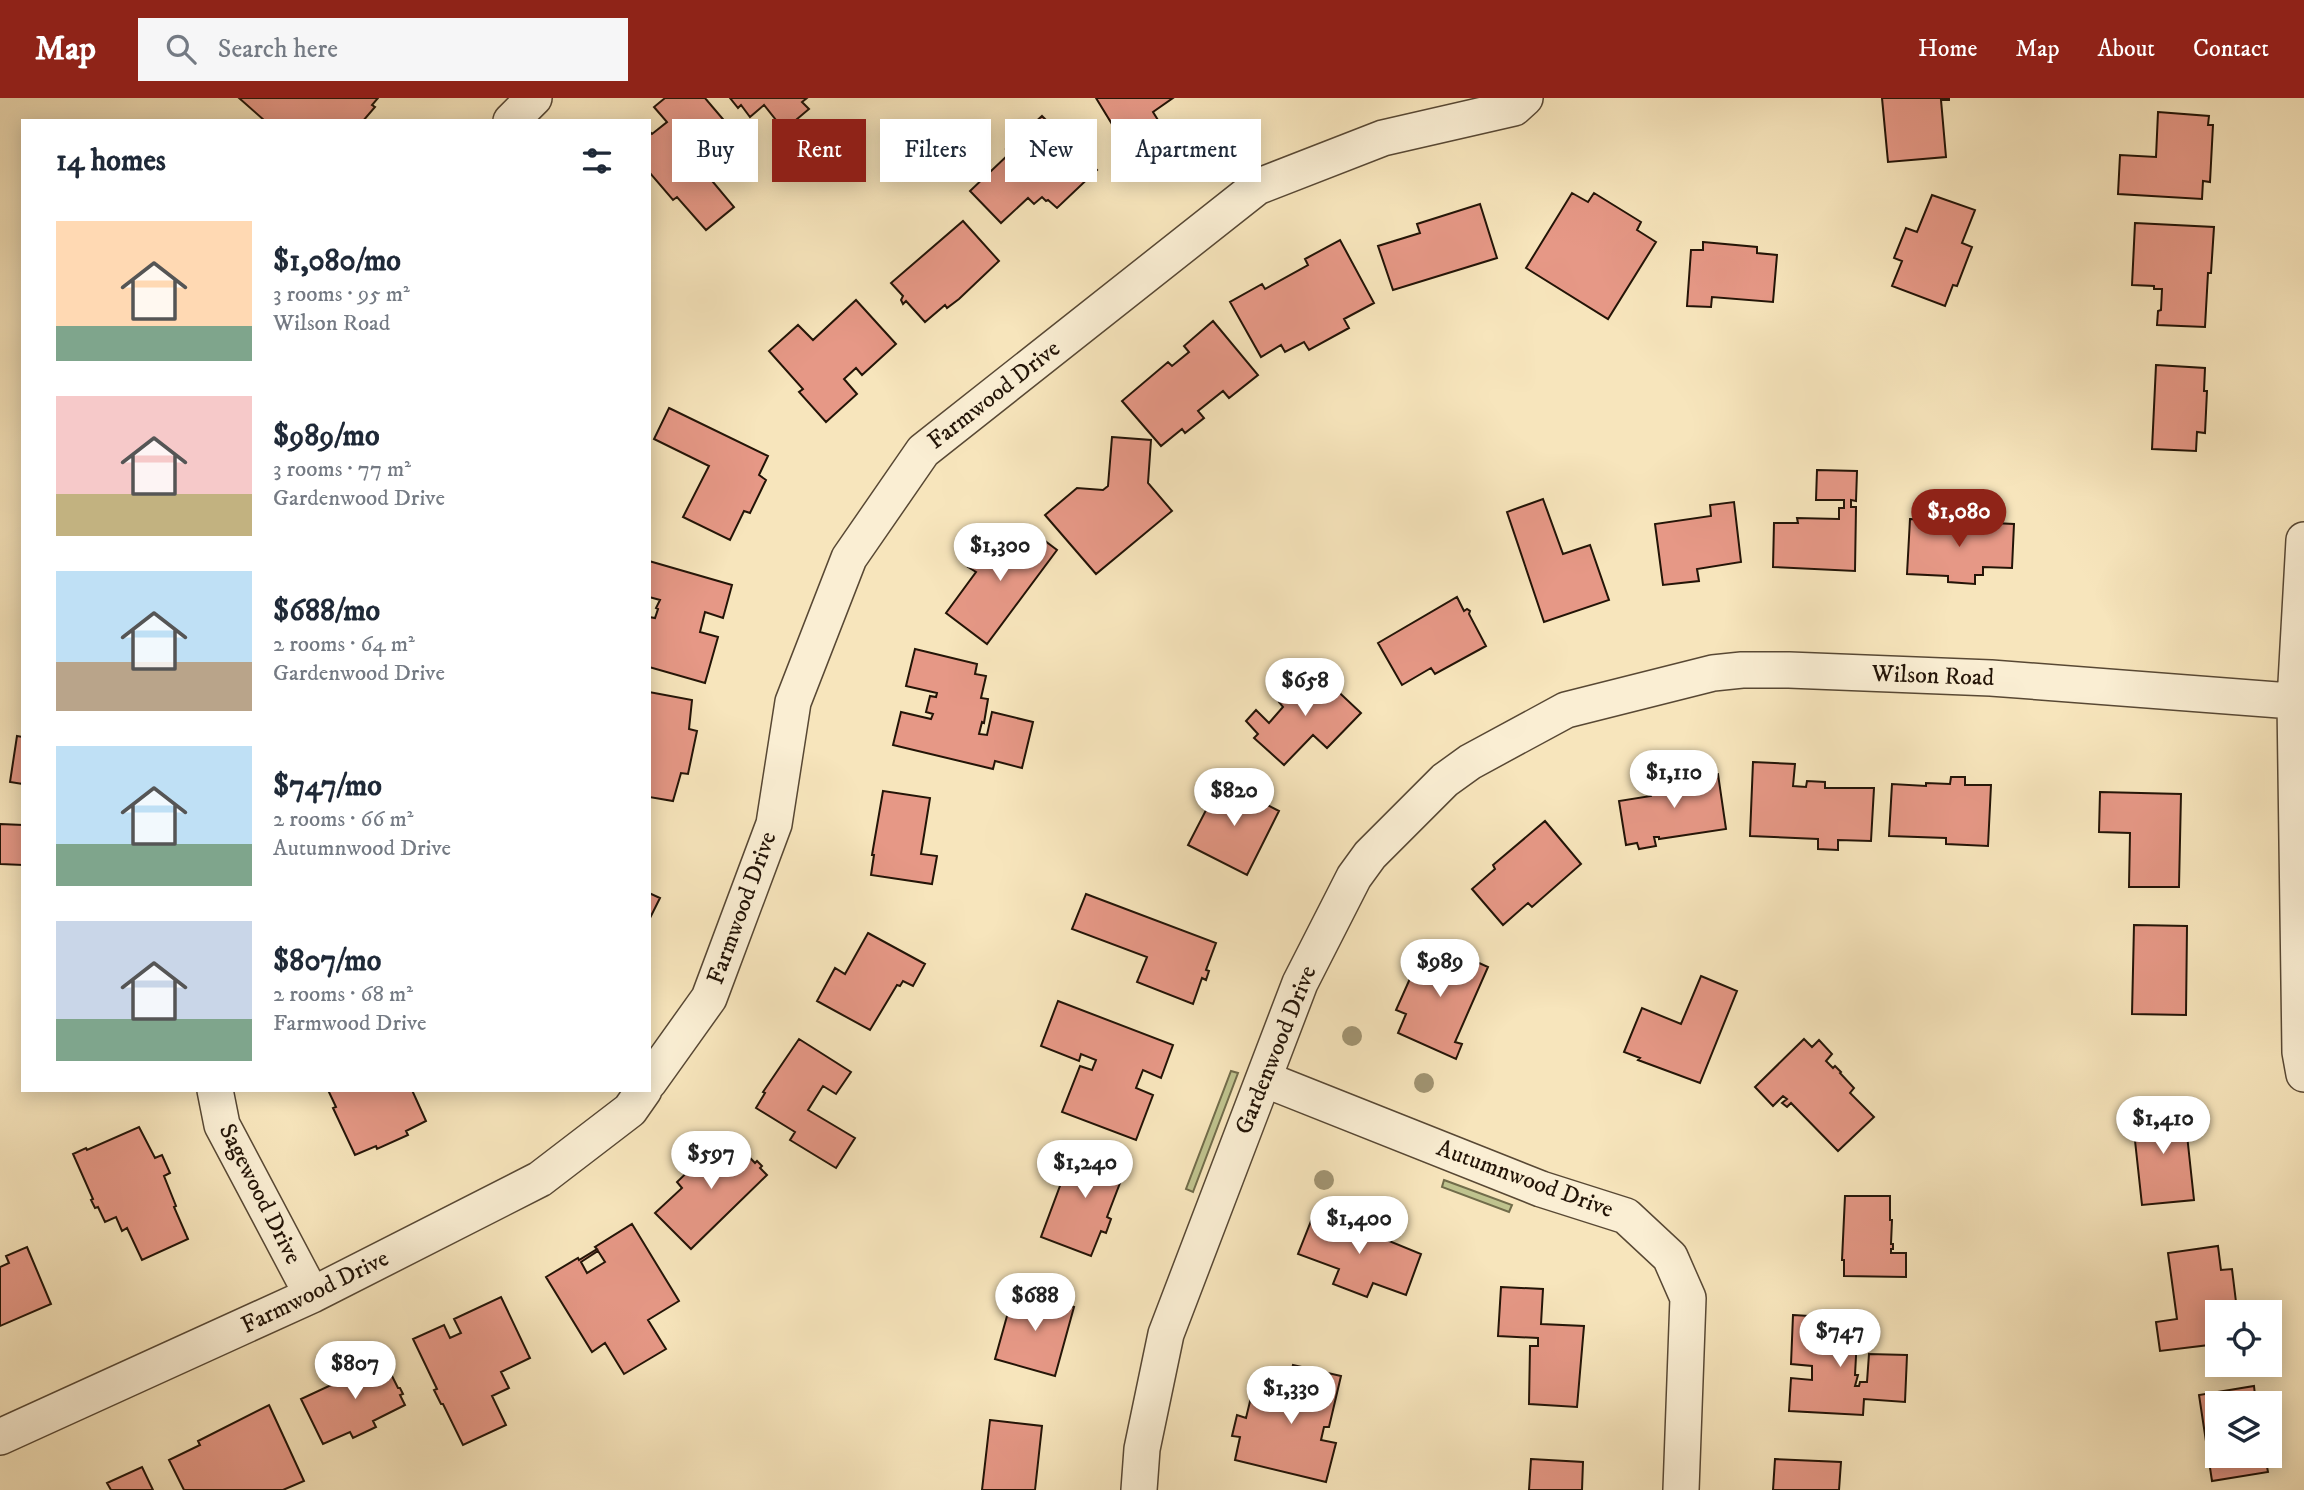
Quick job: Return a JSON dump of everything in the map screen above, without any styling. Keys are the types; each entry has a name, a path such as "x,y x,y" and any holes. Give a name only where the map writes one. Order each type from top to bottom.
{"street":[{"path":"512,119 534,98"},
{"name":"Farmwood Drive","path":"651,1080 709,998 774,824 793,702 849,558 923,451 1257,187 1382,138 1514,108 1525,98"},
{"path":"2304,540 2300,701 2300,1052 2304,1074"},
{"name":"Wilson Road","path":"1566,710 1713,673 1777,670 1991,678 2300,701"},
{"name":"Gardenwood Drive","path":"1139,1490 1142,1449 1166,1334 1300,983 1354,877 1370,855 1445,780 1470,762 1566,710"},
{"name":"Autumnwood Drive","path":"1264,1079 1541,1189 1626,1216 1670,1257 1688,1298 1681,1490"},
{"name":"Sagewood Drive","path":"215,1092 222,1125 312,1296"},
{"name":"Farmwood Drive","path":"0,1437 312,1296 540,1179 630,1110 643,1092"}],"green space":[{"path":"1231,1071 1238,1073 1193,1192 1186,1189"},
{"path":"1444,1180 1512,1205 1509,1212 1442,1187"}],"building":[{"path":"239,98 378,98 372,105 375,107 365,119 263,119"},
{"path":"665,98 705,98 723,119 672,119 672,182 713,182 734,207 706,230 677,197 673,200 651,174 651,133 667,122 654,107"},
{"path":"730,98 807,98 802,102 809,109 797,119 775,119 764,105 750,117 741,105 738,108"},
{"path":"1096,98 1173,98 1153,112 1157,119 1111,119 1111,122"},
{"path":"1882,98 1949,98 1941,100 1946,157 1888,162"},
{"path":"2158,112 2209,116 2208,125 2213,125 2210,182 2203,181 2202,199 2118,194 2120,155 2156,157"},
{"path":"1005,158 1005,182 1084,182 1057,208 1042,197 1034,204 1028,198 1001,223 970,191 979,182 991,182 991,171"},
{"path":"1572,193 1588,202 1594,193 1641,222 1637,230 1656,242 1608,319 1526,268"},
{"path":"1932,195 1975,210 1962,243 1972,247 1957,286 1953,285 1945,306 1892,286 1902,261 1894,258 1906,228 1917,232"},
{"path":"1480,204 1497,258 1393,290 1378,246 1420,233 1417,224"},
{"path":"963,221 999,261 959,299 947,308 945,305 925,322 906,301 903,304 903,296 891,283"},
{"path":"2135,223 2214,227 2205,327 2157,325 2162,289 2132,285"},
{"path":"1340,240 1374,303 1344,319 1349,328 1309,350 1304,342 1285,352 1281,345 1261,357 1230,302 1262,284 1265,289 1308,265 1305,259"},
{"path":"1703,242 1757,247 1757,253 1777,255 1773,302 1712,297 1711,307 1687,306 1691,250 1703,250"},
{"path":"856,300 896,344 862,375 856,368 844,379 857,394 826,422 799,392 803,389 769,351 798,325 813,340"},
{"path":"1213,321 1258,375 1229,398 1223,391 1198,411 1204,418 1185,433 1182,429 1161,446 1122,401 1168,362 1172,366 1189,352 1184,346"},
{"path":"2156,365 2205,368 2205,433 2197,432 2196,451 2152,449"},
{"path":"669,408 768,456 759,475 766,480 750,513 744,511 730,540 683,517 709,466 654,439"},
{"path":"1112,437 1151,440 1148,483 1172,511 1096,574 1045,515 1077,488 1103,490 1108,486"},
{"path":"1817,470 1857,471 1856,501 1851,500 1851,507 1856,507 1855,571 1773,567 1774,523 1798,523 1797,518 1839,519 1839,508 1844,508 1844,500 1816,500"},
{"path":"1543,499 1563,554 1590,545 1609,600 1544,622 1507,512"},
{"path":"1734,502 1741,562 1697,569 1699,581 1663,585 1655,524 1711,516 1710,505"},
{"path":"1910,519 2014,524 2012,568 1983,567 1983,575 1975,575 1975,584 1948,582 1948,576 1907,574"},
{"path":"1024,525 1057,550 987,644 946,613 976,572 968,567 981,549 991,556 1000,544 1006,549"},
{"path":"651,562 732,585 723,618 705,612 700,632 718,637 705,683 651,668 651,617 655,618 660,600 651,598"},
{"path":"1457,597 1464,611 1470,611 1469,614 1486,646 1435,674 1431,668 1402,685 1378,643"},
{"path":"915,649 977,664 975,674 986,676 981,698 988,699 984,723 982,722 979,734 987,735 992,712 1033,722 1022,768 995,761 993,769 893,745 901,712 931,719 933,714 926,712 930,696 936,697 937,693 906,686"},
{"path":"1312,667 1361,713 1327,748 1313,735 1284,765 1254,738 1258,734 1246,721 1256,710 1269,723 1283,707 1279,702"},
{"path":"651,692 692,700 689,729 697,731 688,774 681,773 673,801 651,797"},
{"path":"17,736 21,737 21,784 10,782"},
{"path":"1753,762 1795,764 1793,786 1806,787 1807,781 1825,782 1825,788 1874,788 1871,841 1838,840 1838,850 1818,849 1818,839 1750,836"},
{"path":"1667,774 1666,776 1680,775 1680,779 1718,774 1726,829 1659,839 1654,837 1656,846 1639,849 1637,843 1626,845 1619,801 1651,796 1649,780"},
{"path":"1951,777 1965,777 1965,785 1991,785 1988,846 1946,844 1946,838 1889,836 1892,784 1950,784"},
{"path":"1221,781 1279,811 1247,875 1188,845"},
{"path":"883,791 930,798 921,854 937,856 932,884 871,875"},
{"path":"2100,792 2181,794 2179,887 2129,887 2130,833 2099,832"},
{"path":"1545,821 1581,864 1532,907 1528,903 1503,925 1472,889 1495,869 1493,865"},
{"path":"0,824 21,825 21,865 0,864"},
{"path":"651,894 660,898 651,916"},
{"path":"1086,894 1216,943 1206,970 1209,971 1206,980 1202,978 1193,1004 1137,982 1147,957 1072,929"},
{"path":"2134,925 2187,926 2186,1015 2132,1014"},
{"path":"868,933 925,964 913,986 903,981 900,986 897,985 870,1030 817,1001 835,968 845,974"},
{"path":"1437,944 1488,967 1455,1042 1462,1044 1456,1059 1398,1033 1406,1014 1396,1010 1420,956 1430,960"},
{"path":"1701,976 1737,991 1700,1083 1638,1060 1640,1058 1624,1052 1642,1008 1681,1024"},
{"path":"1058,1001 1173,1045 1161,1078 1143,1070 1136,1088 1153,1095 1136,1140 1062,1112 1080,1066 1092,1070 1096,1060 1081,1054 1079,1061 1041,1046"},
{"path":"799,1039 851,1072 836,1094 823,1086 808,1110 855,1138 836,1168 790,1140 795,1132 756,1108 765,1093 763,1092"},
{"path":"1804,1039 1812,1047 1819,1040 1832,1054 1826,1061 1841,1072 1854,1088 1850,1093 1874,1117 1838,1151 1791,1103 1787,1107 1782,1103 1787,1099 1783,1096 1773,1106 1755,1087"},
{"path":"329,1092 413,1092 426,1121 406,1131 408,1135 377,1149 376,1146 355,1155 333,1108 336,1107"},
{"path":"2184,1107 2194,1200 2142,1205 2132,1113"},
{"path":"139,1127 155,1158 162,1155 170,1173 164,1176 188,1239 142,1260 127,1228 122,1231 116,1217 105,1222 98,1207 95,1208 73,1154"},
{"path":"727,1134 755,1163 757,1161 762,1166 760,1168 767,1175 691,1249 655,1213 682,1188 677,1182"},
{"path":"1076,1143 1128,1162 1107,1217 1111,1219 1106,1233 1101,1231 1091,1256 1041,1237"},
{"path":"1845,1196 1890,1196 1893,1244 1891,1253 1906,1253 1906,1277 1844,1276 1842,1260"},
{"path":"1315,1211 1375,1231 1390,1239 1389,1241 1421,1254 1406,1295 1373,1283 1367,1297 1333,1284 1339,1269 1298,1254"},
{"path":"632,1224 679,1301 648,1320 666,1349 624,1374 605,1343 592,1352 546,1277 597,1249 595,1247","holes":["598,1251 605,1262 587,1273 581,1262"]},
{"path":"2218,1246 2221,1270 2232,1269 2236,1300 2205,1300 2205,1345 2160,1351 2156,1322 2177,1319 2168,1253"},
{"path":"27,1247 51,1304 0,1326 0,1267 9,1263 6,1256"},
{"path":"1501,1287 1543,1289 1541,1324 1584,1326 1577,1407 1529,1404 1530,1346 1538,1346 1538,1338 1498,1336"},
{"path":"1014,1291 1074,1307 1055,1376 995,1359"},
{"path":"501,1297 530,1358 501,1372 509,1388 492,1396 506,1425 463,1445 434,1390 437,1389 413,1339 444,1325 450,1338 461,1333 454,1319"},
{"path":"1793,1315 1858,1319 1855,1375 1858,1375 1855,1386 1859,1386 1860,1382 1867,1382 1869,1354 1907,1355 1905,1402 1864,1399 1863,1415 1789,1411 1791,1378 1812,1380 1812,1366 1791,1364"},
{"path":"380,1352 403,1394 400,1395 405,1405 373,1421 376,1427 353,1438 350,1432 323,1444 301,1399 357,1373 353,1365"},
{"path":"1293,1365 1341,1376 1329,1427 1324,1427 1321,1440 1336,1443 1326,1482 1235,1460 1240,1437 1232,1436 1237,1415 1246,1418 1253,1389 1285,1397"},
{"path":"2254,1386 2255,1391 2223,1391"},
{"path":"2205,1394 2205,1435 2199,1395"},
{"path":"269,1405 304,1481 283,1490 184,1490 169,1460 200,1445 198,1441"},
{"path":"990,1420 1042,1426 1035,1490 982,1490"},
{"path":"1531,1459 1583,1462 1582,1490 1529,1490"},
{"path":"1775,1459 1841,1462 1839,1490 1773,1490"},
{"path":"142,1467 153,1490 111,1490 107,1483"},
{"path":"2210,1468 2267,1468 2268,1472 2212,1481"}]}
